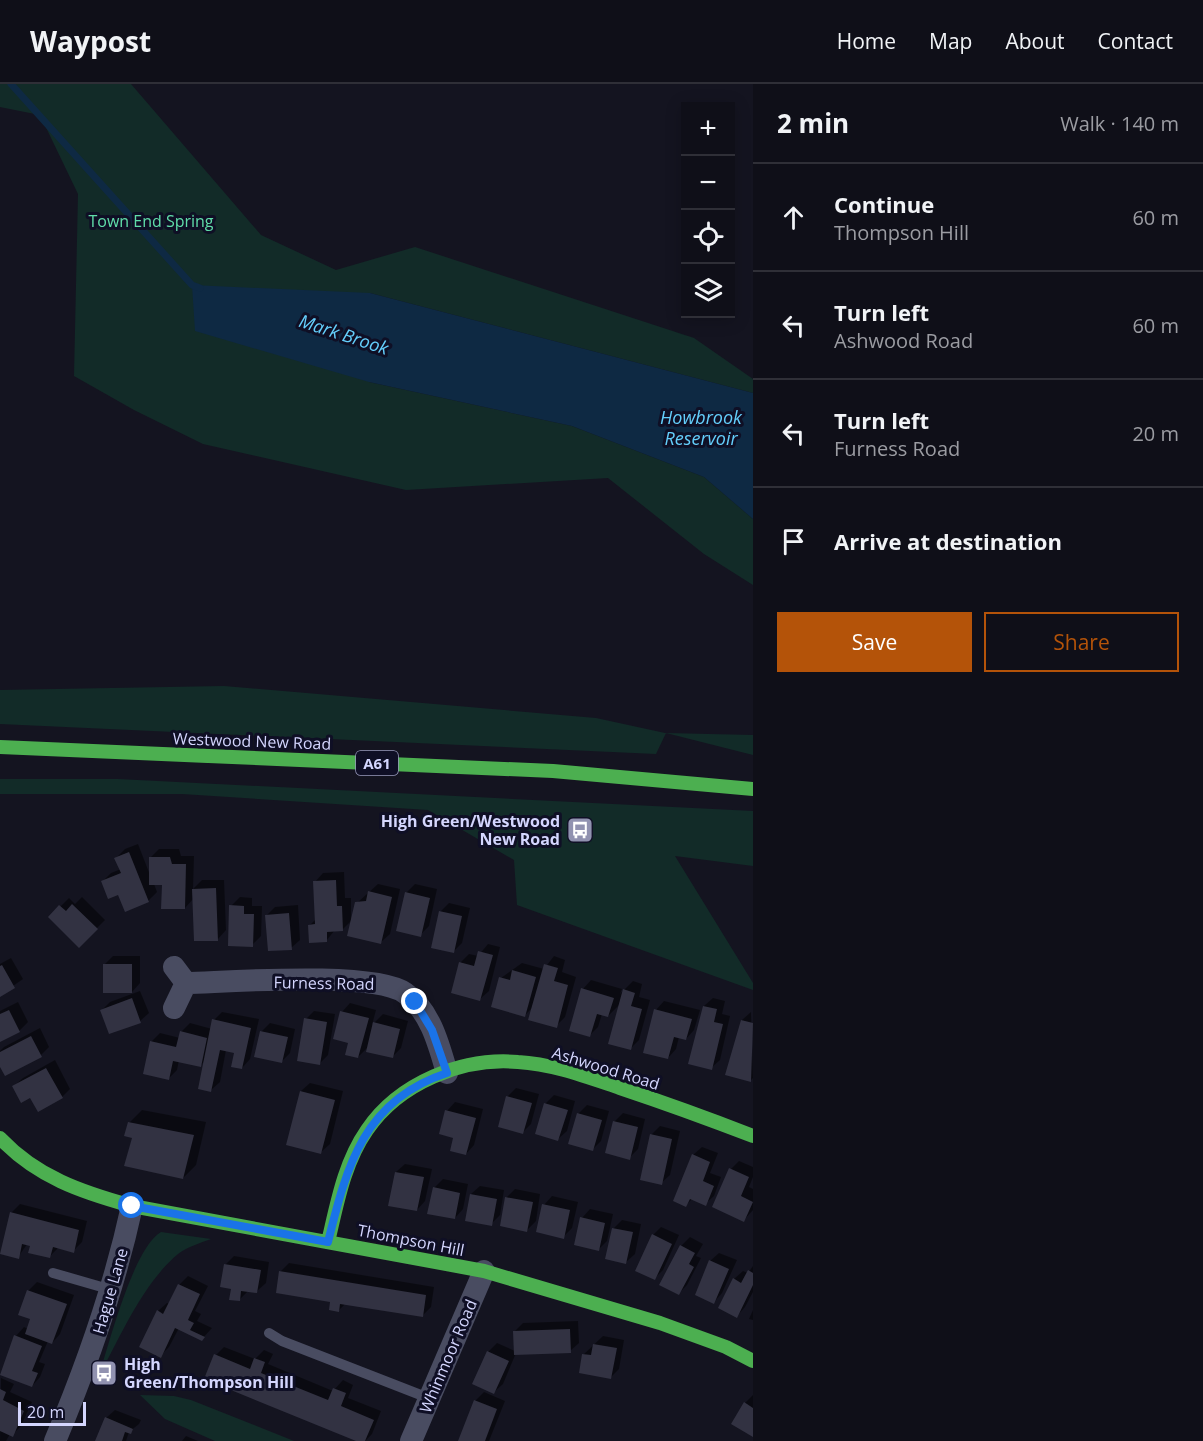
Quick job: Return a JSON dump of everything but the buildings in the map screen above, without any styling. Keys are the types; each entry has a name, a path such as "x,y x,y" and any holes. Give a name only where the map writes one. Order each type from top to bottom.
{"main road":[{"name":"Westwood New Road","path":"0,747 553,771 753,789"},
{"name":"Ashwood Road","path":"328,1242 342,1186 367,1131 384,1109 427,1079 476,1064 505,1061 567,1071 686,1110 753,1136"},
{"name":"Thompson Hill","path":"0,1138 27,1165 52,1181 132,1206 484,1271 660,1323 726,1347 753,1361"}],"street":[{"name":"Furness Road","path":"174,1008 180,975 347,980 392,986 405,992 424,1013 447,1073"},
{"name":"Hague Lane","path":"55,1441 84,1373 112,1290 132,1206"},
{"name":"Whinmoor Road","path":"411,1441 431,1399 484,1271"}],"lane":[{"path":"53,1273 112,1290"},
{"path":"269,1333 282,1341 431,1399"}],"green space":[{"name":"Town End Spring","path":"0,84 131,84 261,235 336,270 415,247 694,338 753,379 753,393 370,293 369,382 572,426 704,477 753,519 753,585 704,554 608,478 406,490 203,444 134,410 74,376 78,194 40,115 0,107"},
{"path":"224,686 596,718 666,733 656,754 0,724 0,690"},
{"path":"666,733 753,735 753,755"},
{"path":"0,779 118,779 753,811 753,866 675,856 753,983 753,990 517,905 514,860 428,810 182,794 0,794"},
{"path":"161,1232 211,1239 189,1247 165,1266 133,1312 98,1378 132,1277 141,1257"},
{"path":"140,1395 174,1396 191,1400 294,1441 215,1441 165,1419"}],"water":[{"name":"Howbrook Reservoir","path":"192,285 370,293 753,393 753,519 704,477 572,426 369,382 195,331"}],"waterway":[{"name":"Mark Brook","path":"11,84 192,285 200,288"}],"traffic: fast":[{"path":"0,747 553,771 753,789"},
{"path":"328,1242 347,1170 367,1130 380,1113 396,1099 414,1087 454,1069 497,1062 531,1063 557,1068 654,1099 753,1136"},
{"path":"0,1138 14,1152 45,1173 78,1189 113,1201 484,1271 660,1323 726,1347 753,1361"}],"place":[{"name":"High Green/Westwood New Road","path":"580,830"},
{"name":"High Green/Thompson Hill","path":"104,1373"}],"route":[{"path":"132,1206 328,1242 342,1186 355,1153 367,1131 384,1109 407,1091 427,1079 447,1073 432,1030 424,1013 415,1002"}]}
